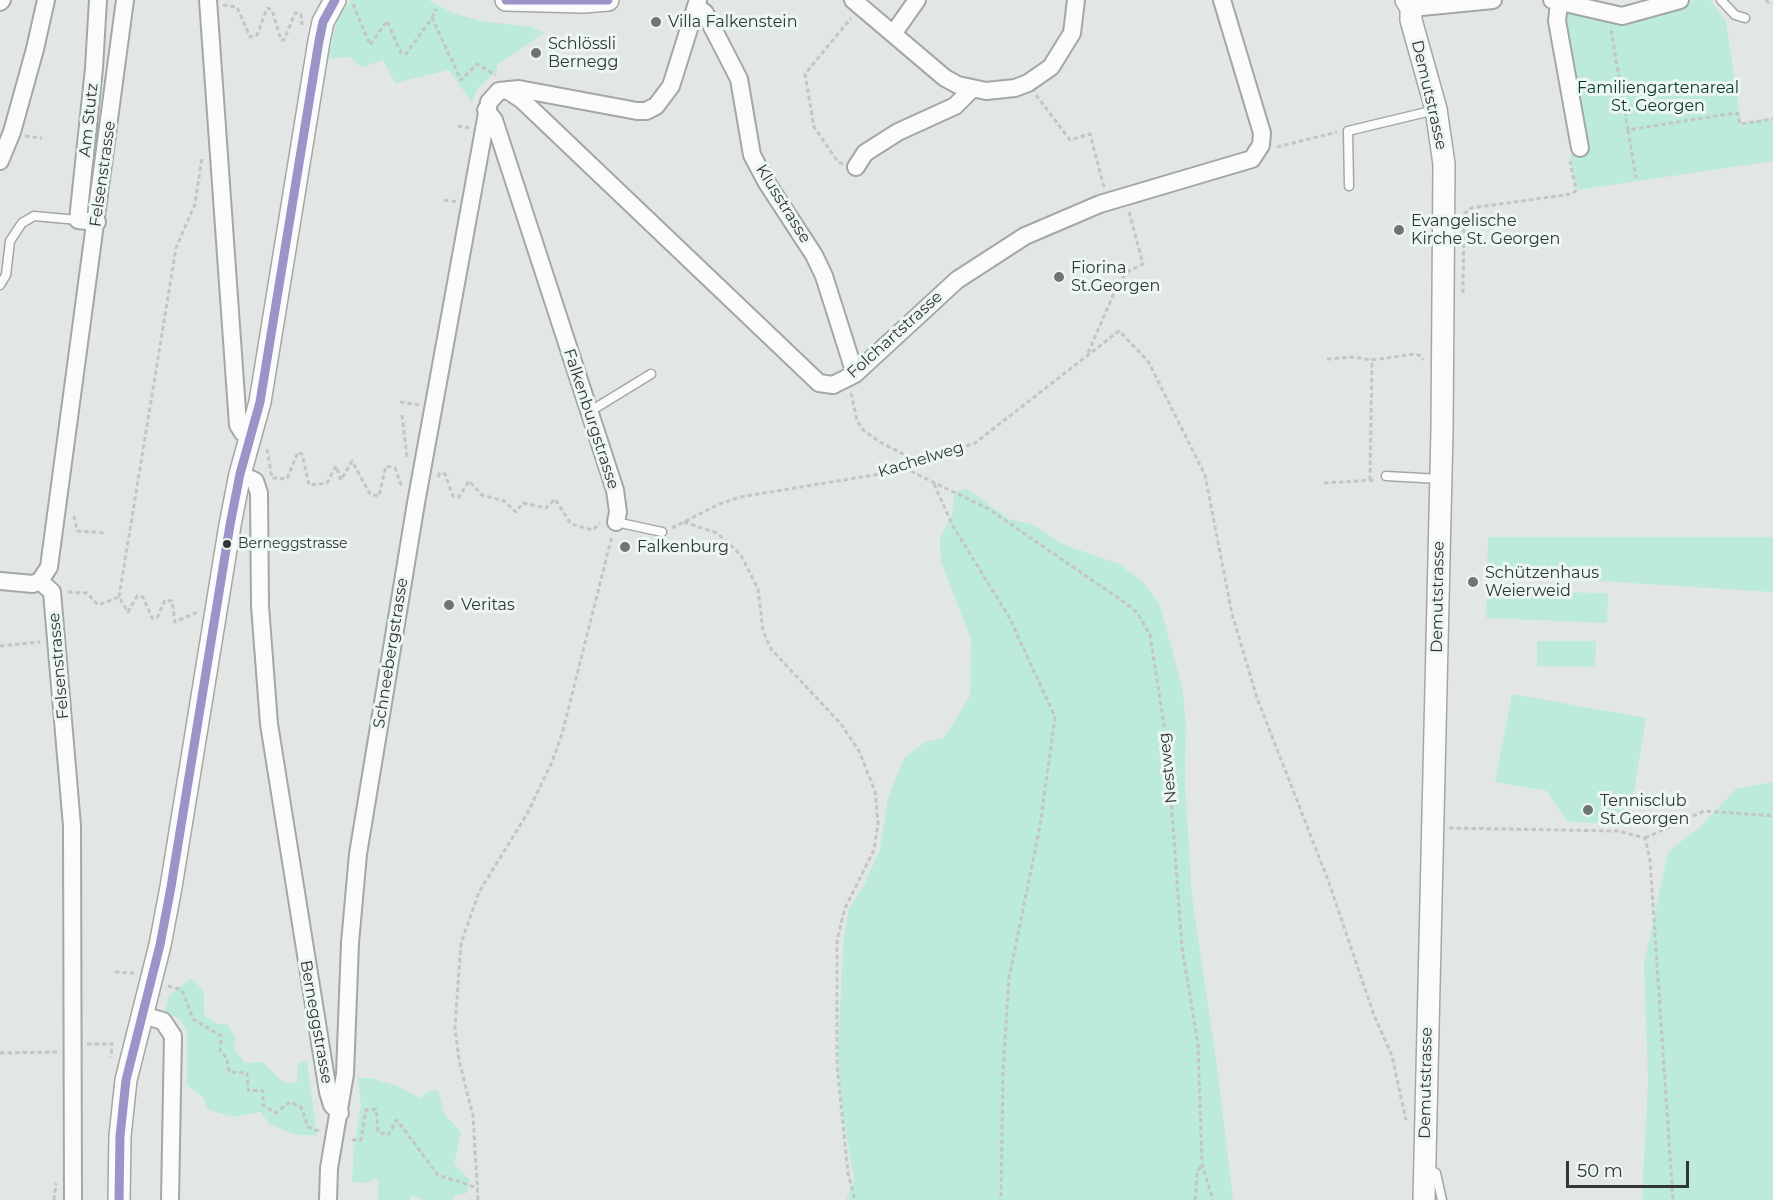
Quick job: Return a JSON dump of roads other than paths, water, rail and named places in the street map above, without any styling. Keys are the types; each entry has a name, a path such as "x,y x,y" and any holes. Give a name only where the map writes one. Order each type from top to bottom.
{"street":[{"path":"0,161 26,81 46,0"},
{"name":"Am Stutz","path":"78,220 98,0"},
{"name":"Felsenstrasse","path":"73,1200 72,826 52,592 40,581 49,567 97,222 124,0"},
{"path":"208,0 238,425 243,433 260,443"},
{"path":"506,0 584,2 608,0"},
{"path":"893,34 917,0"},
{"path":"854,7 893,34 945,78 972,89 986,91 1015,88 1035,79 1051,67 1072,33 1076,0"},
{"name":"Folchartstrasse","path":"507,90 522,100 819,383 833,386 853,382 957,280 1025,236 1100,204 1247,162 1259,150 1262,133 1222,0"},
{"path":"1409,4 1494,0"},
{"path":"1574,150 1556,2 1576,4 1622,16 1680,0"},
{"path":"119,1200 121,1110 171,887 240,474 260,443 262,391 320,35 326,16 345,3"},
{"path":"486,110 492,96 507,90 532,91 646,111 660,102 671,86 697,3"},
{"name":"Klusstrasse","path":"697,3 705,13 739,79 752,154 767,183 814,255 824,276 853,382"},
{"name":"Demutstrasse","path":"1409,4 1411,20 1436,109 1444,164 1440,479 1424,1200"},
{"path":"856,167 864,153 898,132 955,106 972,89"},
{"name":"Falkenburgstrasse","path":"486,110 494,120 615,490 618,512 615,522"},
{"name":"Schneebergstrasse","path":"328,1200 329,1168 345,1074 350,943 358,854 418,492 486,110"},
{"path":"78,220 97,222"},
{"name":"Berneggstrasse","path":"240,474 255,481 259,493 260,606 269,724 328,1092 332,1106 340,1113"},
{"path":"0,581 33,584 40,581"},
{"path":"142,1015 162,1021 173,1035 170,1200"}],"lane":[{"path":"1721,0 1735,15 1745,18"},
{"path":"1348,186 1348,131 1436,109"},
{"path":"0,285 6,275 10,241 22,223 34,216 78,220"},
{"path":"589,412 651,374"},
{"path":"1386,477 1440,479"},
{"path":"615,522 662,532"},
{"path":"1424,1168 1436,1173 1442,1200"}],"place":[{"name":"Villa Falkenstein","path":"656,22"},
{"name":"Schlössli Bernegg","path":"536,53"},
{"name":"Evangelische Kirche St. Georgen","path":"1399,230"},
{"name":"Fiorina St.Georgen","path":"1059,277"},
{"name":"Berneggstrasse","path":"227,544"},
{"name":"Falkenburg","path":"625,547"},
{"name":"Schützenhaus Weierweid","path":"1473,582"},
{"name":"Veritas","path":"449,605"},
{"name":"Tennisclub St.Georgen","path":"1588,810"}],"park label":[{"name":"Familiengartenareal St. Georgen","path":"1658,97"}]}
